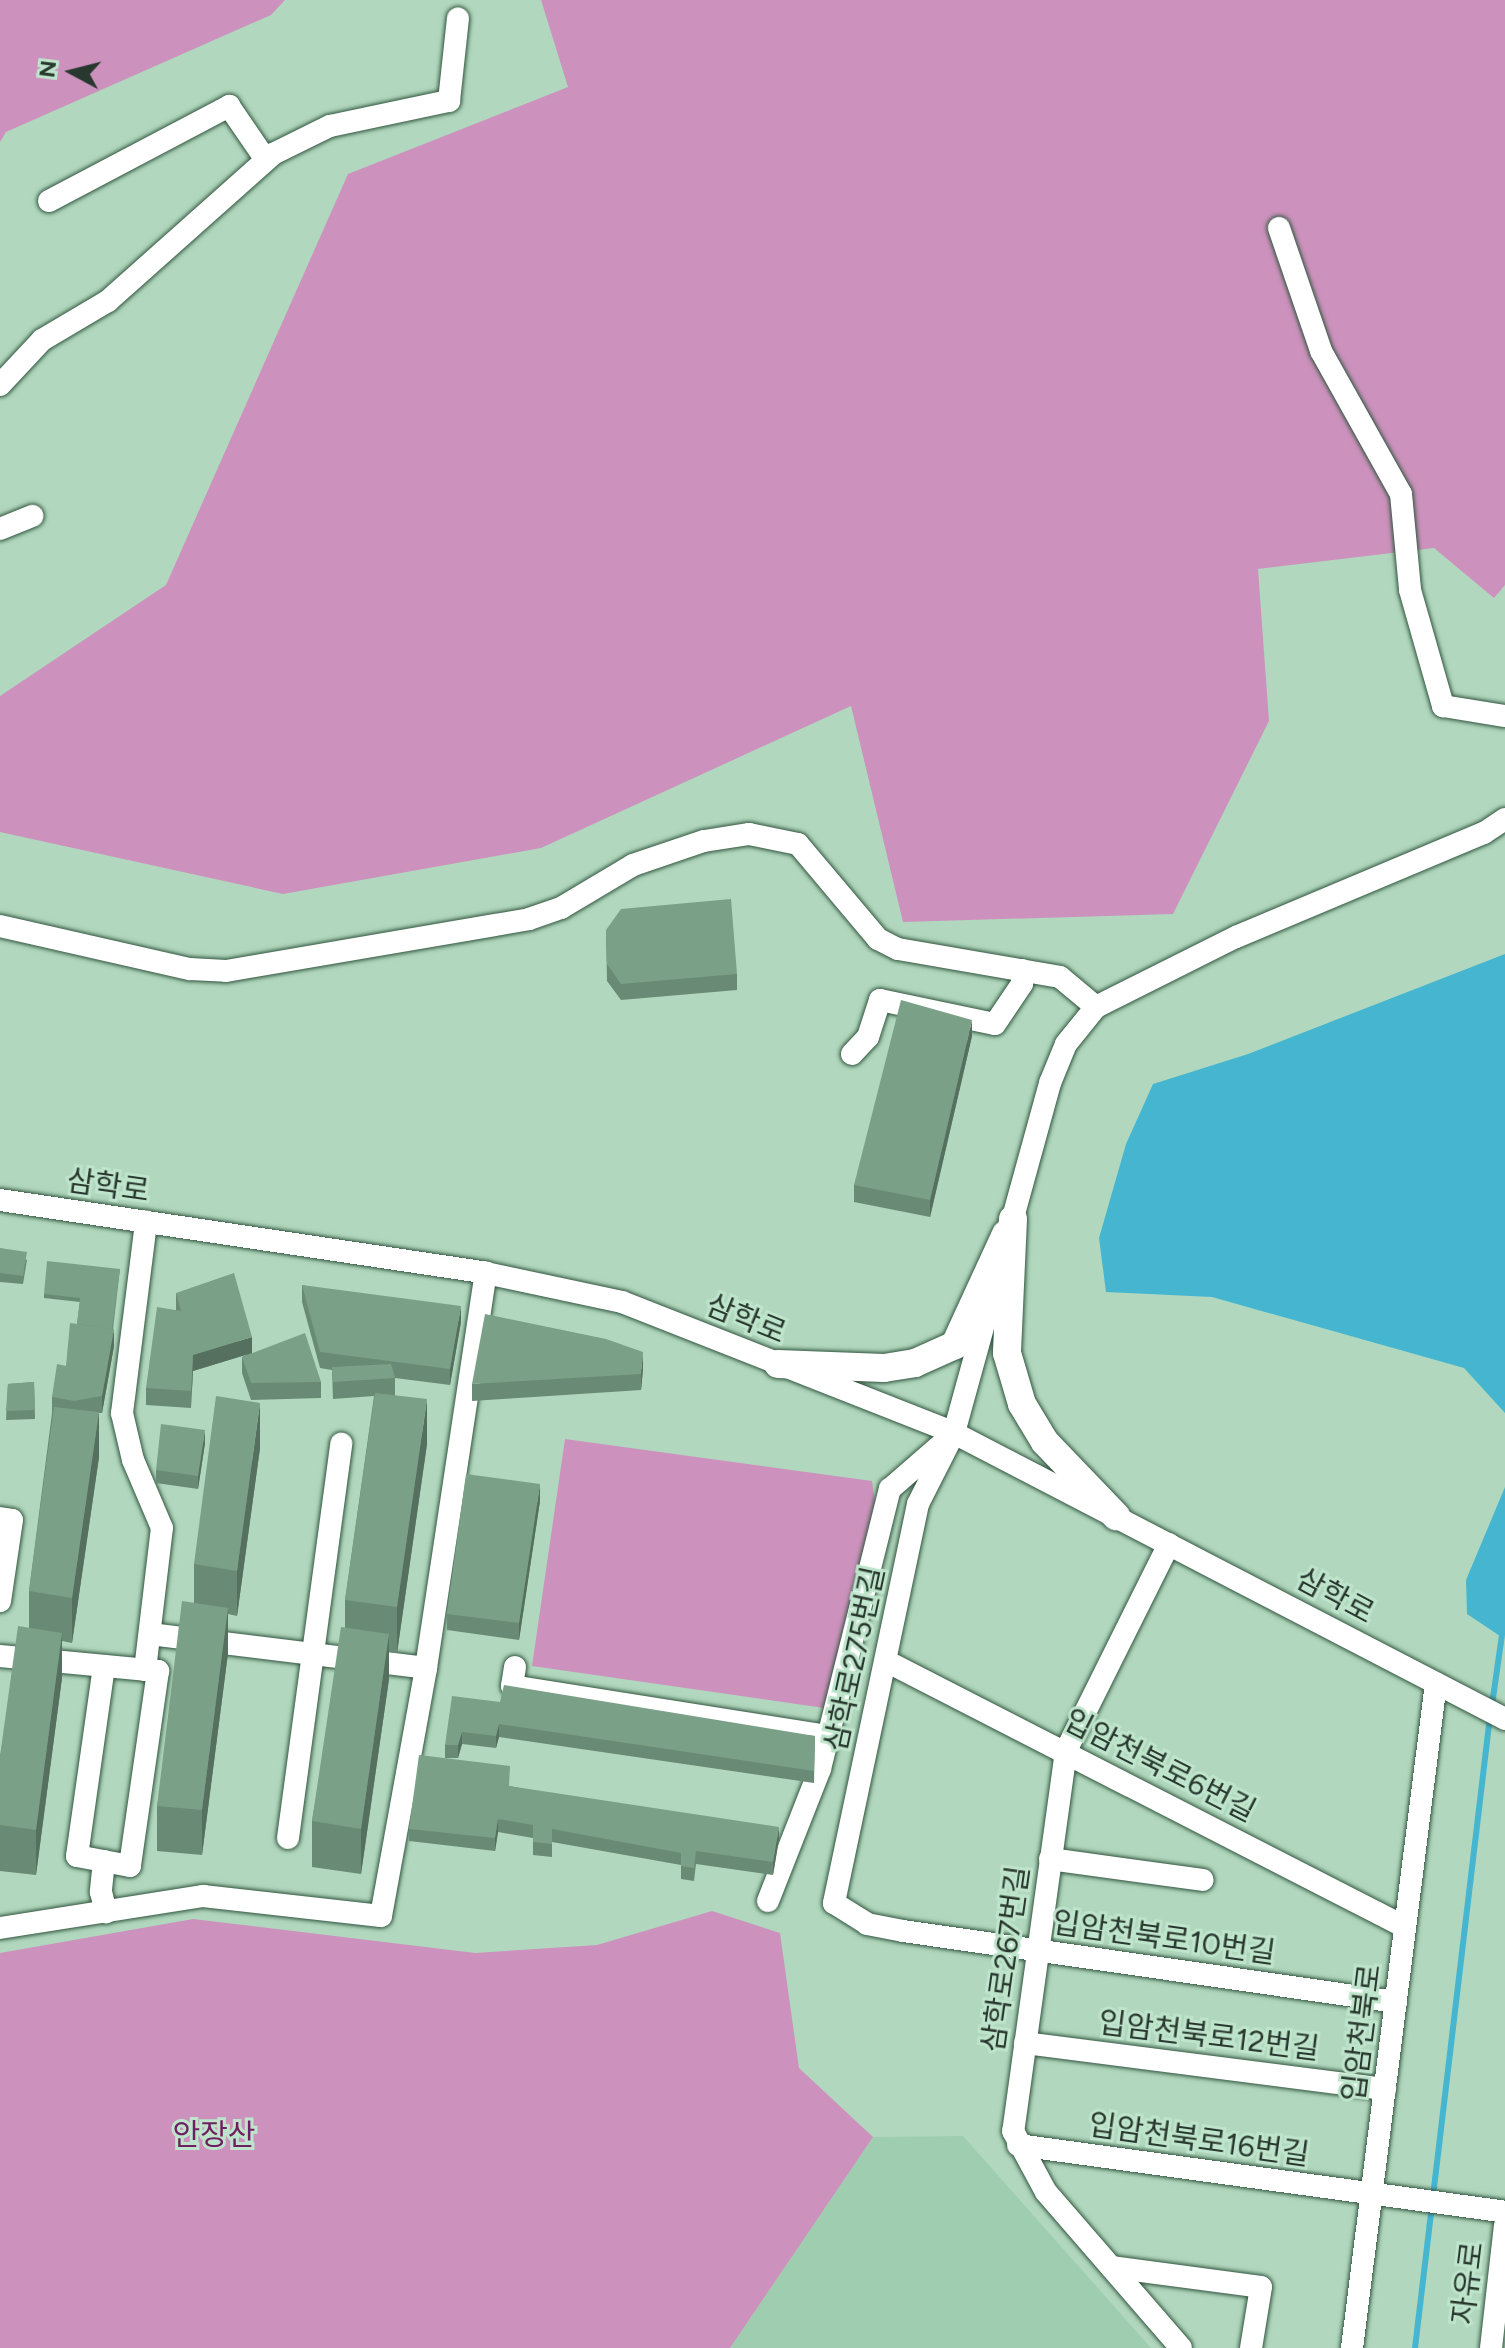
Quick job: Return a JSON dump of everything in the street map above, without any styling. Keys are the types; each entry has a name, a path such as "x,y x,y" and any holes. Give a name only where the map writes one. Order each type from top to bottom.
{"main road":[{"path":"778,1364 884,1368 915,1363 955,1345 1013,1219"},
{"path":"1013,1219 1007,1353 1022,1404 1045,1442 1116,1516"}],"street":[{"path":"0,385 42,340 117,294 266,160 330,126 449,101 458,18"},
{"path":"49,201 229,106 266,160"},
{"path":"1279,228 1325,359 1401,494 1410,590 1443,706 1505,716"},
{"path":"0,529 32,516"},
{"path":"0,926 190,969 226,971 529,919 561,908 633,865 704,841 749,834 798,844 878,939 898,949 1060,977 1096,1007 1222,943 1484,833 1505,819"},
{"path":"852,1054 868,1037 880,1000 995,1024 1022,984 1022,970"},
{"name":"삼학로275번길","path":"834,1903 918,1504 954,1433 1050,1083 1066,1044 1096,1007"},
{"name":"삼학로","path":"0,1200 486,1273 622,1302 954,1433 1505,1719"},
{"path":"145,1670 162,1528 133,1460 122,1413 146,1222"},
{"path":"0,1928 203,1896 381,1916 426,1668 486,1273"},
{"path":"768,1901 828,1736 890,1489 954,1433"},
{"path":"288,1838 341,1444"},
{"path":"0,1518 12,1520 0,1601"},
{"name":"삼학로267번길","path":"1169,1544 1066,1751 1013,2131 1046,2192 1181,2348"},
{"path":"150,1634 426,1668"},
{"path":"0,1656 158,1671 130,1866 77,1856 104,1666"},
{"name":"입암천북로6번길","path":"886,1661 1405,1927"},
{"path":"515,1667 512,1686 828,1736"},
{"name":"입암천북로","path":"1352,2348 1436,1683"},
{"path":"1050,1859 1203,1880"},
{"path":"104,1861 101,1892 106,1912"},
{"name":"입암천북로10번길","path":"834,1903 867,1924 1396,2002"},
{"name":"입암천북로12번길","path":"1025,2043 1385,2089"},
{"name":"입암천북로16번길","path":"1018,2145 1505,2212"},
{"name":"자유로","path":"1491,2348 1501,2300 1505,2226"},
{"path":"1111,2267 1261,2287 1251,2348"}],"shaded area":[{"path":"963,2136 1151,2348 730,2348 873,2137"}],"green space":[{"path":"0,0 285,0 271,15 6,132 0,142"},
{"path":"541,0 1505,0 1505,585 1494,598 1434,548 1258,569 1269,721 1173,914 903,922 851,706 541,848 283,894 0,832 0,696 166,585 348,174 568,87"},
{"path":"565,1439 872,1481 875,1502 824,1708 532,1666"},
{"name":"안장산","path":"712,1911 780,1933 799,2068 873,2137 730,2348 0,2348 0,1953 193,1919 475,1953 597,1945"}],"water":[{"path":"1505,954 1505,1413 1464,1368 1212,1297 1106,1292 1099,1238 1126,1144 1153,1084 1248,1054"},
{"path":"1505,1487 1505,1629 1500,1636 1467,1614 1466,1580"}],"building":[{"path":"731,899 737,974 621,984 607,964 606,930 621,909"},
{"path":"901,1000 972,1020 930,1200 854,1185"},
{"path":"0,1248 27,1252 23,1276 0,1273"},
{"path":"47,1261 120,1269 112,1329 77,1324 80,1298 44,1294"},
{"path":"234,1273 252,1337 193,1355 191,1391 146,1388 157,1307 181,1311 176,1293"},
{"path":"302,1285 461,1306 450,1369 320,1352"},
{"path":"485,1314 606,1339 643,1352 641,1374 472,1384"},
{"path":"70,1323 114,1329 102,1396 74,1401 52,1397 57,1364 66,1366"},
{"path":"305,1333 321,1382 251,1383 242,1357"},
{"path":"391,1364 395,1378 333,1382 332,1367"},
{"path":"34,1382 35,1410 6,1411 8,1384"},
{"path":"375,1393 427,1399 397,1607 345,1600"},
{"path":"216,1396 260,1403 237,1571 194,1564"},
{"path":"54,1407 99,1412 72,1598 29,1591"},
{"path":"161,1424 205,1430 198,1476 156,1470"},
{"path":"466,1474 540,1484 519,1623 447,1614"},
{"path":"182,1601 228,1608 202,1810 157,1806"},
{"path":"18,1626 62,1633 36,1830 0,1825 0,1756"},
{"path":"341,1627 389,1634 361,1829 312,1821"},
{"path":"504,1685 815,1736 814,1771 499,1724 496,1736 462,1732 458,1745 445,1745 452,1696 500,1702"},
{"path":"419,1755 510,1766 509,1786 779,1827 773,1862 696,1851 694,1868 681,1866 681,1853 552,1829 552,1844 533,1842 533,1825 498,1819 495,1838 409,1829"}],"waterway":[{"path":"1492,1705 1505,1614"},
{"path":"1415,2348 1490,1716"}]}
